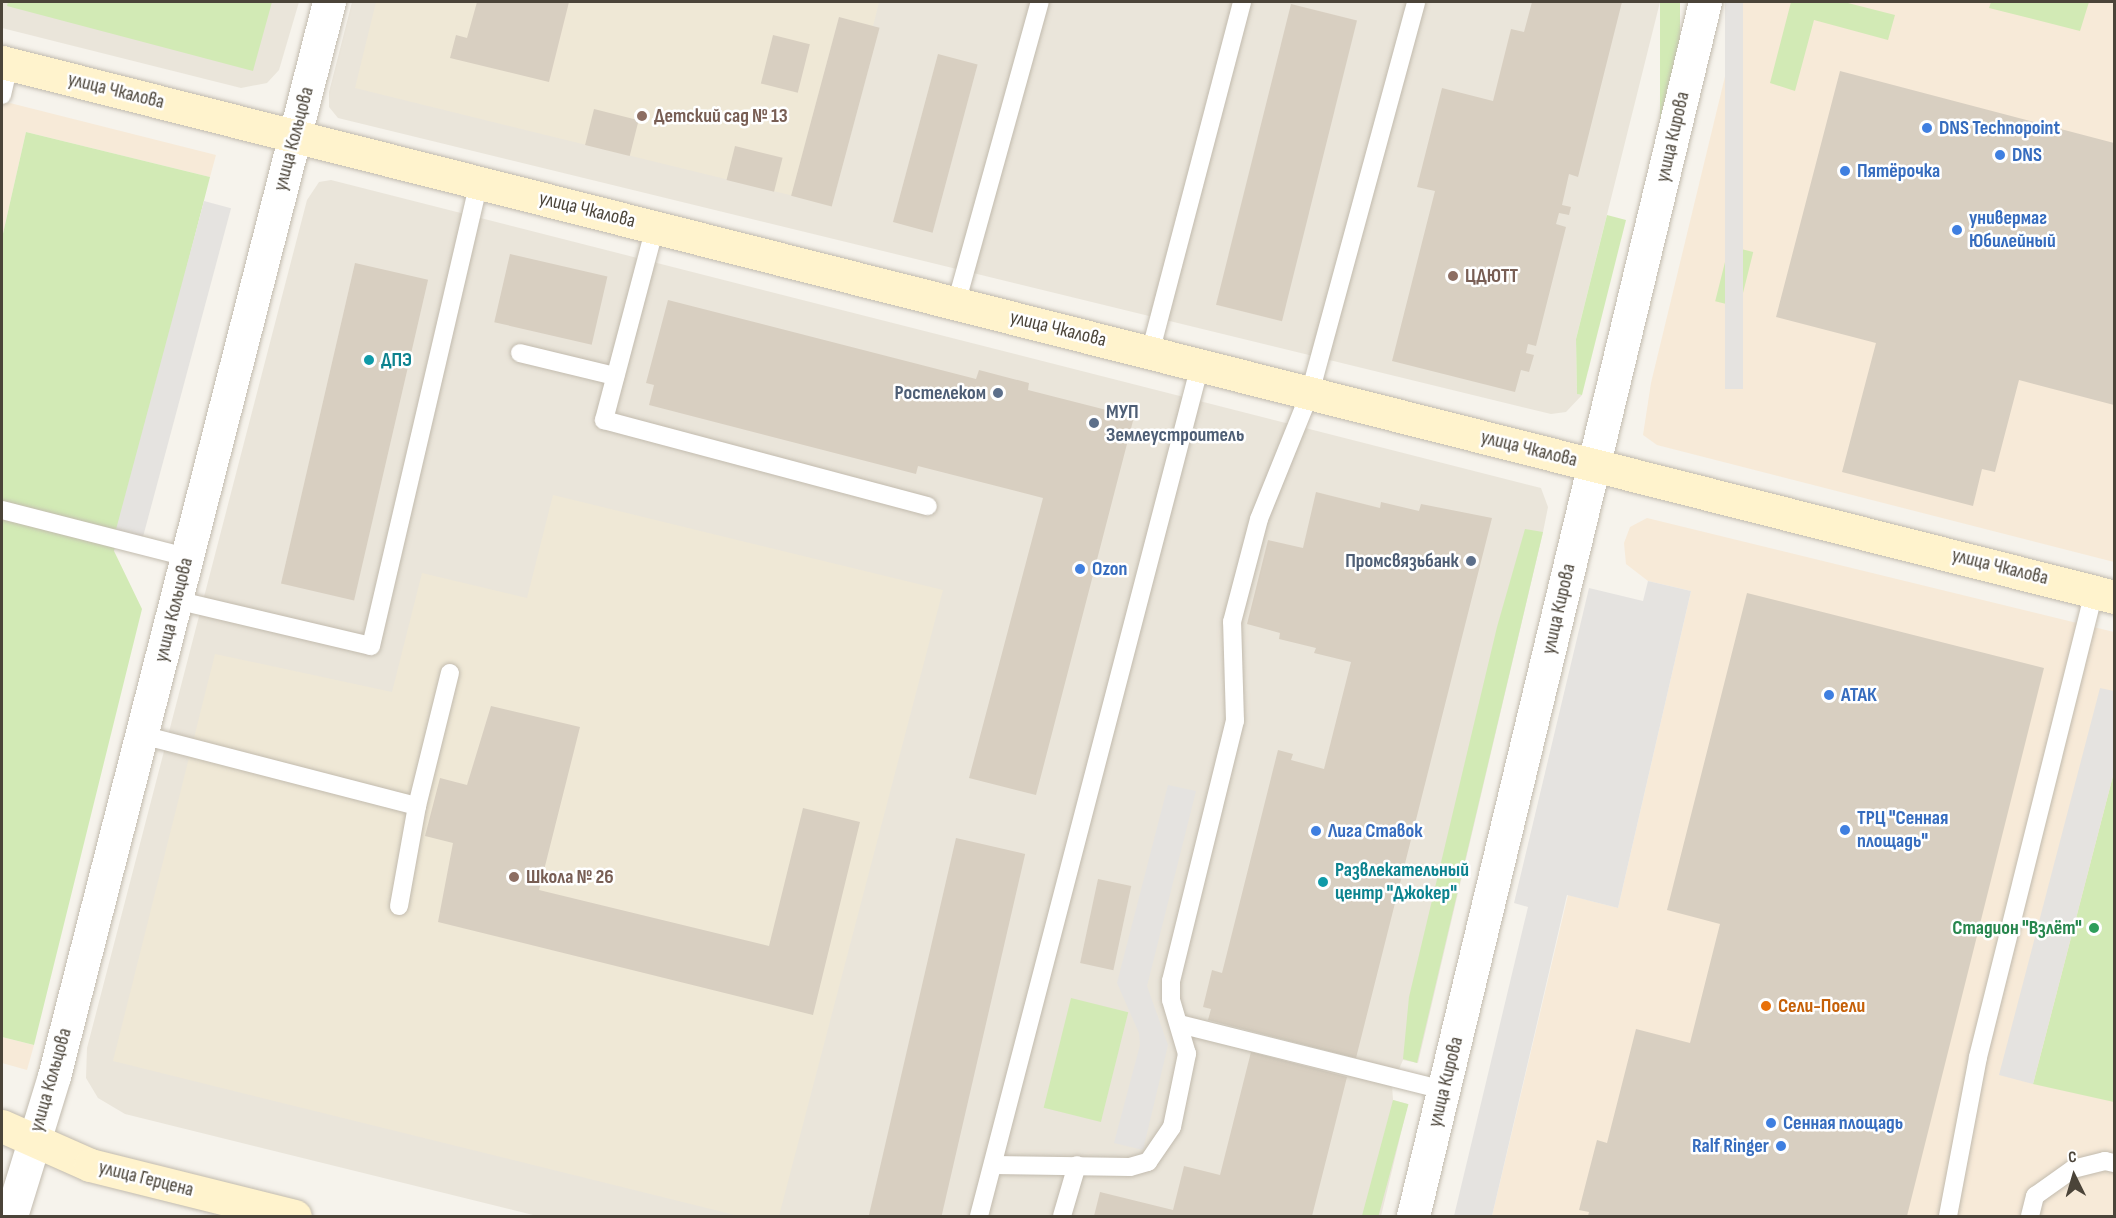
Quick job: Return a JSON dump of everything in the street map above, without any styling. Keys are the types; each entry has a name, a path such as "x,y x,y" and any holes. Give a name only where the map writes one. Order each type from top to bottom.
{"street":[{"name":"улица Кольцова","path":"11,1216 35,1140 329,2"},
{"name":"улица Кирова","path":"1413,1216 1705,2"},
{"name":"улица Чкалова","path":"5,63 2104,594"},
{"name":"улица Герцена","path":"2,1126 90,1165 295,1216"}],"lane":[{"path":"956,304 1040,2"},
{"path":"1150,353 1242,2"},
{"path":"993,1164 1130,1167 1148,1162 1172,1127 1186,1064 1179,1024 1171,1000 1171,981 1235,721 1232,622 1259,519 1310,393 1416,2"},
{"path":"2,95 5,63"},
{"path":"176,600 371,646 479,183"},
{"path":"655,227 604,420 928,506"},
{"path":"520,353 615,376"},
{"path":"979,1216 1200,365"},
{"path":"2,510 187,557"},
{"path":"1948,1216 1978,1057 2104,594"},
{"path":"399,906 417,806 450,673"},
{"path":"141,735 417,806"},
{"path":"1179,1024 1444,1090"},
{"path":"2030,1216 2035,1196 2073,1169 2105,1161 2115,1163"},
{"path":"1062,1216 1077,1165"}],"shaded area":[{"path":"2,2 299,2 279,70 267,83 241,88 2,28"},
{"path":"352,2 1660,2 1576,339 1577,394 1582,395 1566,412 1551,414 338,118 329,107 329,92"},
{"name":"Детский сад № 13","path":"376,2 879,2 873,26 839,18 794,196 355,88"},
{"path":"1725,2 1743,2 1743,389 1725,389"},
{"path":"1743,2 2114,2 2114,562 1657,445 1643,435 1651,383"},
{"path":"2,101 216,155 210,177 26,132 2,238"},
{"path":"331,180 1541,488 1548,507 1543,532 1418,1063 1403,1060 1392,1085 1393,1100 1408,1104 1381,1216 537,1216 125,1114 98,1098 86,1078 87,1048 307,200 319,182"},
{"path":"204,201 231,208 143,538 116,530"},
{"name":"Школа № 26","path":"553,495 943,590 779,1216 739,1216 113,1061 215,654 392,692 422,573 527,598"},
{"path":"1647,518 2114,632 2114,1216 1492,1216 1568,895 1618,908 1691,591 1648,581 1626,564 1624,543 1630,527"},
{"path":"1648,581 1691,591 1618,908 1567,895 1492,1216 1454,1216 1528,907 1514,903 1589,588 1643,601"},
{"path":"2100,688 2114,691 2114,772 2033,1084 1999,1075"},
{"path":"1168,785 1196,791 1147,986 1168,1045 1143,1150 1114,1143 1140,1045 1139,1033 1117,983"},
{"path":"2,1037 34,1045 27,1070 2,1063"}],"green space":[{"path":"8,2 272,2 253,71 7,6"},
{"path":"1660,2 1680,2 1680,181 1660,181"},
{"path":"1791,2 1844,2 1895,15 1888,40 1814,20 1795,91 1770,83"},
{"path":"1991,2 2089,2 2080,31 1989,8"},
{"path":"26,132 210,177 114,551 142,609 34,1045 2,1037 2,238"},
{"path":"1607,215 1626,220 1582,395 1577,394 1576,339"},
{"path":"1729,246 1753,252 1739,307 1715,301"},
{"path":"1525,529 1543,532 1417,1063 1403,1059 1409,997 1497,627"},
{"name":"Стадион \"Взлёт\"","path":"2114,772 2114,1102 2033,1084"},
{"path":"1071,998 1128,1012 1101,1122 1044,1108"},
{"path":"1393,1100 1408,1104 1378,1216 1362,1215"}],"building":[{"path":"477,2 569,2 549,82 450,58 456,35 467,38"},
{"path":"1532,2 1622,2 1578,177 1569,174 1562,205 1571,207 1569,215 1559,213 1556,224 1566,227 1536,346 1528,344 1526,353 1534,355 1529,372 1521,370 1515,392 1392,361 1435,191 1417,187 1442,88 1493,101 1511,29 1524,32"},
{"path":"1291,4 1357,20 1282,321 1216,305"},
{"path":"839,17 880,28 832,207 791,196"},
{"path":"773,35 810,44 798,93 761,84"},
{"path":"938,54 978,65 933,233 893,222"},
{"name":"универмаг Юбилейный","path":"1840,71 2114,143 2114,405 2019,380 1995,472 1982,469 1973,506 1842,472 1876,343 1776,317"},
{"path":"594,109 639,120 630,156 585,145"},
{"path":"735,146 783,158 774,192 727,180"},
{"path":"510,254 607,276 592,345 494,322"},
{"name":"ДПЭ","path":"355,263 428,280 354,600 281,584"},
{"path":"668,300 976,379 979,370 1029,383 1028,390 1134,417 1036,795 969,778 1043,498 918,466 916,474 649,405 654,385 646,383"},
{"path":"1316,492 1380,508 1381,502 1419,511 1421,504 1492,518 1356,1058 1208,1020 1211,1009 1203,1007 1212,970 1222,973 1278,750 1293,754 1291,760 1324,769 1351,662 1314,653 1316,648 1279,639 1280,633 1247,624 1268,540 1303,548"},
{"name":"ТРЦ \"Сенная площадь\"","path":"1747,593 2044,668 1907,1216 1588,1216 1589,1212 1579,1210 1597,1140 1607,1143 1636,1029 1690,1043 1720,924 1667,910"},
{"path":"491,706 580,727 539,890 769,946 803,808 860,822 813,1015 438,922 453,843 425,836 440,778 467,785"},
{"path":"956,838 1025,854 942,1216 869,1216"},
{"path":"1098,879 1131,886 1113,970 1080,963"},
{"path":"1251,1052 1347,1077 1312,1216 1094,1216 1100,1192 1173,1210 1184,1166 1220,1175"}],"place":[{"name":"Детский сад № 13","path":"642,116"},
{"name":"DNS Technopoint","path":"1927,128"},
{"name":"DNS","path":"2000,155"},
{"name":"Пятёрочка","path":"1845,171"},
{"name":"универмаг Юбилейный","path":"1957,230"},
{"name":"ЦДЮТТ","path":"1453,276"},
{"name":"ДПЭ","path":"369,360"},
{"name":"Ростелеком","path":"998,393"},
{"name":"МУП Землеустроитель","path":"1094,423"},
{"name":"Промсвязьбанк","path":"1471,561"},
{"name":"Ozon","path":"1080,569"},
{"name":"АТАК","path":"1829,695"},
{"name":"ТРЦ \"Сенная площадь\"","path":"1845,830"},
{"name":"Лига Ставок","path":"1316,831"},
{"name":"Школа № 26","path":"514,877"},
{"name":"Развлекательный центр \"Джокер\"","path":"1323,882"},
{"name":"Стадион \"Взлёт\"","path":"2094,928"},
{"name":"Сели-Поели","path":"1766,1006"},
{"name":"Сенная площадь","path":"1771,1123"},
{"name":"Ralf Ringer","path":"1781,1146"}]}
